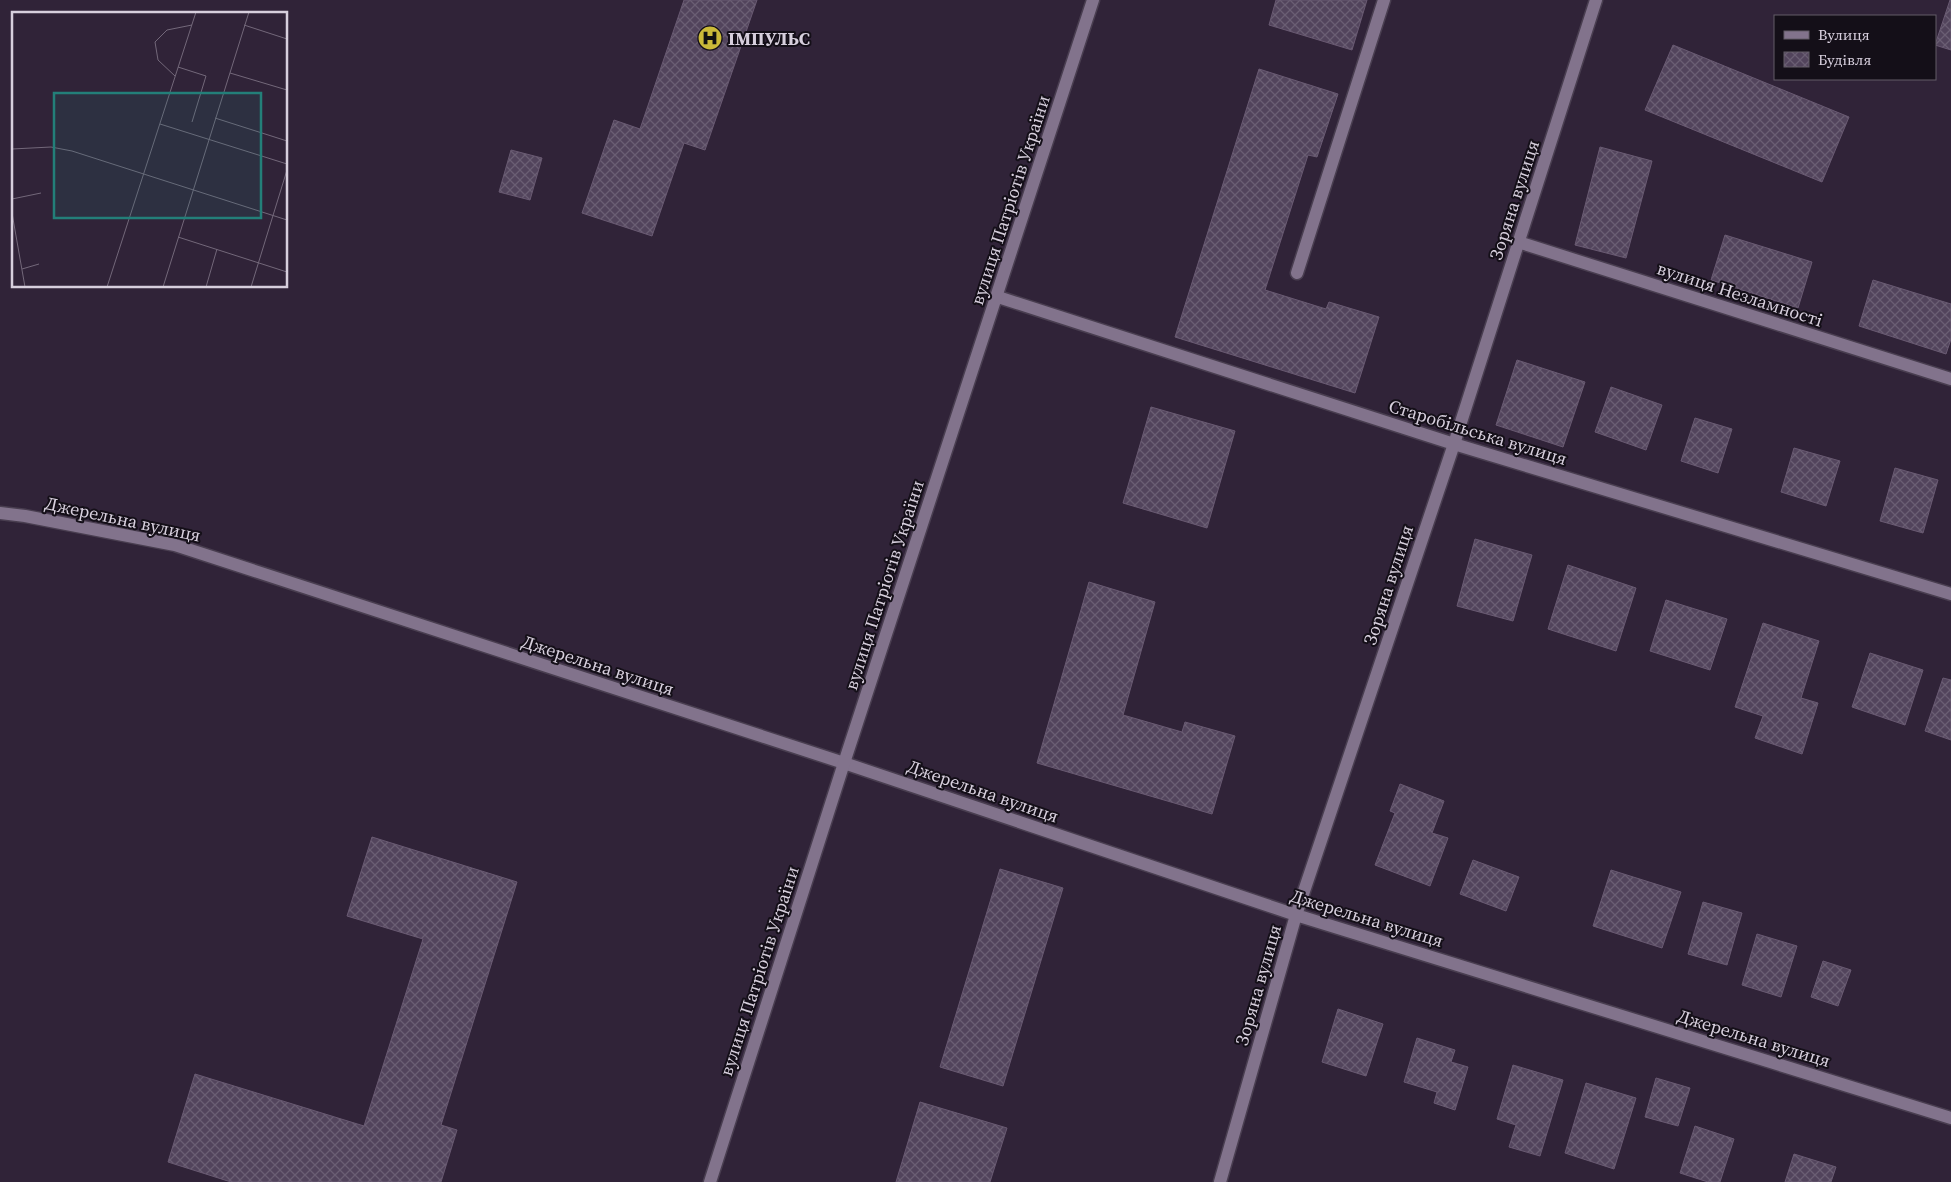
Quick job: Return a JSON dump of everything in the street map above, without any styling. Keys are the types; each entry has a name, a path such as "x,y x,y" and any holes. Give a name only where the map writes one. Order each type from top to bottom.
{"street":[{"name":"вулиця Патріотів України","path":"710,1182 844,763 998,297 1093,0"},
{"path":"1297,273 1384,0"},
{"name":"Зоряна вулиця","path":"1220,1182 1296,915 1454,444 1596,0"},
{"name":"вулиця Незламності","path":"1518,242 1951,378"},
{"name":"Старобільська вулиця","path":"998,297 1454,444 1951,594"},
{"name":"Джерельна вулиця","path":"0,513 25,516 174,545 844,763 1296,915 1951,1118"}],"building":[{"path":"684,0 757,0 705,150 684,143 652,236 582,213 614,120 640,129"},
{"path":"1276,0 1367,0 1352,50 1269,25"},
{"path":"1951,0 1951,50 1936,45"},
{"path":"1673,45 1849,117 1822,182 1645,110"},
{"path":"1259,69 1338,94 1317,157 1308,155 1265,290 1326,309 1329,302 1379,317 1355,393 1175,337"},
{"path":"1600,147 1652,161 1626,258 1575,245"},
{"path":"511,150 542,158 530,200 499,192"},
{"path":"1725,235 1812,262 1798,308 1711,280"},
{"path":"1873,280 1951,304 1951,339 1946,354 1859,326"},
{"path":"1517,360 1585,382 1563,447 1496,425"},
{"path":"1611,387 1662,405 1646,450 1595,432"},
{"path":"1151,407 1235,431 1207,528 1123,503"},
{"path":"1695,418 1732,429 1718,473 1681,461"},
{"path":"1794,448 1840,461 1826,506 1781,492"},
{"path":"1895,468 1938,480 1923,533 1880,521"},
{"path":"1475,539 1532,555 1513,621 1457,606"},
{"path":"1568,565 1636,588 1616,651 1548,629"},
{"path":"1089,582 1155,602 1123,715 1182,732 1185,722 1235,736 1212,814 1037,763"},
{"path":"1666,600 1727,619 1710,670 1650,651"},
{"path":"1763,623 1819,641 1801,698 1818,703 1802,754 1755,738 1763,716 1735,707"},
{"path":"1870,653 1923,670 1905,725 1852,707"},
{"path":"1943,678 1951,680 1951,740 1925,731"},
{"path":"1400,784 1444,801 1432,833 1448,838 1430,886 1375,865 1395,813 1390,811"},
{"path":"372,837 517,882 441,1125 457,1130 441,1182 231,1182 168,1162 195,1074 364,1126 423,939 347,916"},
{"path":"1473,860 1519,877 1506,911 1460,894"},
{"path":"1000,869 1063,888 1003,1086 940,1067"},
{"path":"1611,870 1681,892 1662,948 1593,926"},
{"path":"1703,902 1742,913 1727,965 1688,954"},
{"path":"1757,934 1797,946 1781,997 1742,985"},
{"path":"1823,961 1851,970 1838,1006 1811,997"},
{"path":"1338,1009 1383,1024 1366,1076 1322,1062"},
{"path":"1417,1038 1455,1050 1451,1062 1468,1067 1455,1110 1434,1103 1437,1092 1404,1082"},
{"path":"1513,1065 1563,1080 1540,1156 1509,1147 1516,1125 1497,1119"},
{"path":"1656,1078 1690,1088 1678,1126 1645,1117"},
{"path":"1586,1083 1636,1098 1614,1169 1565,1153"},
{"path":"920,1102 1007,1128 990,1182 896,1182"},
{"path":"1695,1126 1734,1139 1720,1182 1708,1182 1680,1173"},
{"path":"1794,1154 1836,1167 1831,1182 1785,1182"}],"place":[{"name":"ІМПУЛЬС","path":"710,38"}]}
